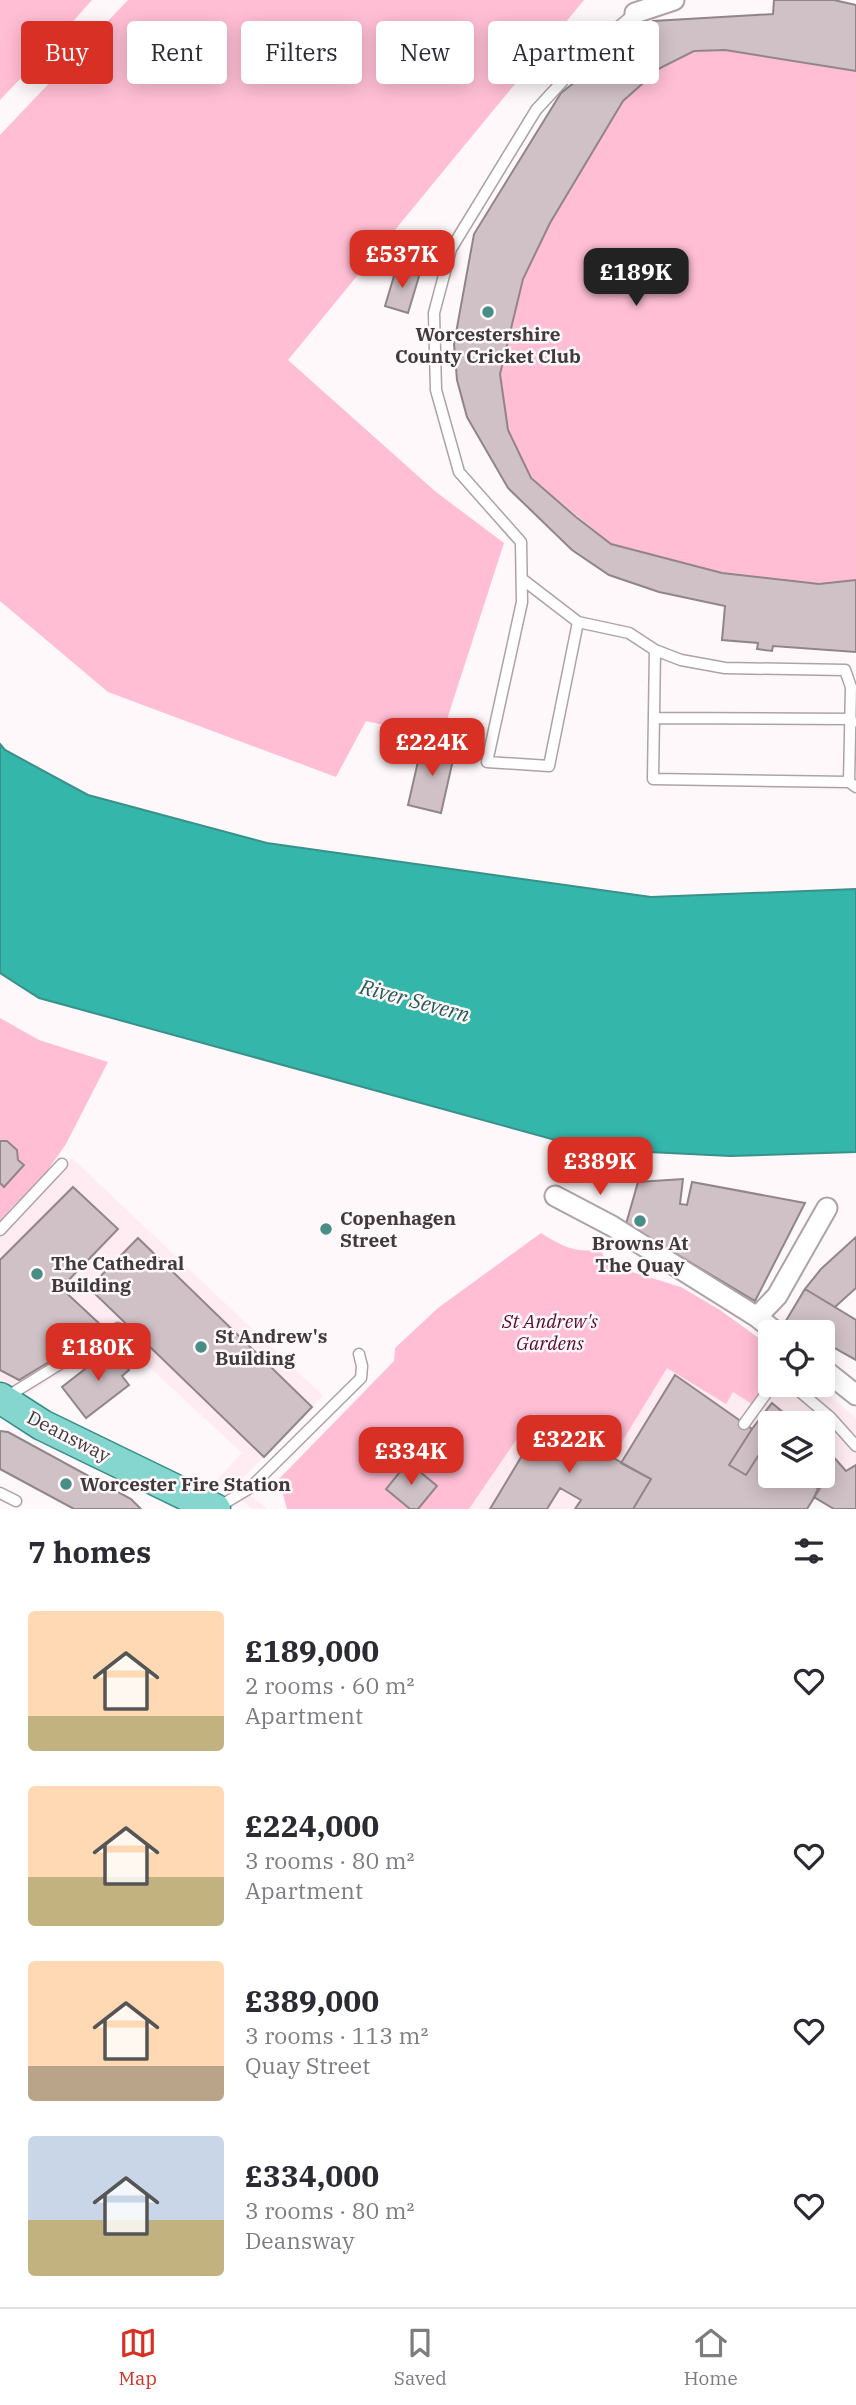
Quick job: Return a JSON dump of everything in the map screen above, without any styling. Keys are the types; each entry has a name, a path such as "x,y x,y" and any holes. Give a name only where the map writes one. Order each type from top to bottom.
{"main road":[{"name":"Deansway","path":"1,1399 42,1425 99,1450 215,1509"}],"street":[{"path":"635,13 674,0"},
{"path":"555,1196 612,1226 761,1320"},
{"path":"757,1317 777,1296 827,1208"},
{"path":"835,1378 856,1395"}],"lane":[{"path":"578,622 549,766 487,762 522,602 522,542 459,472 436,390 434,313 452,249 536,110 593,48 635,13"},
{"path":"522,579 578,622 629,633 655,650 681,660 725,668 845,670 851,687 852,785 653,779 655,650"},
{"path":"654,718 853,722"},
{"path":"0,1230 62,1164"},
{"path":"1,1399 118,1328"},
{"path":"215,1509 250,1488 360,1378 362,1366 359,1354"},
{"path":"744,1424 764,1397"},
{"path":"806,1397 831,1418 856,1446"},
{"path":"0,1493 16,1501"}],"shaded area":[{"path":"72,1158 323,1396 236,1485 268,1509 253,1509 216,1481 242,1453 118,1338 27,1394 0,1379 0,1234"},
{"path":"667,1367 726,1404 733,1392 752,1404 758,1394 758,1397 831,1397 856,1418 856,1509 834,1509 814,1497 807,1509 469,1509 534,1413 543,1419"}],"green space":[{"path":"0,0 92,0 73,21 21,21 21,78 0,100"},
{"path":"128,0 584,0 567,21 488,21 488,84 515,84 288,360 436,492 504,543 441,738 366,721 336,777 108,692 0,601 0,135 48,84 113,84 113,21 108,21"},
{"path":"725,50 856,71 856,580 819,584 722,573 611,544 531,478 508,430 500,374 523,279 550,223 623,101 642,84 659,84 659,69 694,51"},
{"path":"0,1018 39,1040 108,1062 66,1144 38,1184 12,1207 0,1222 0,1183 4,1186 24,1165 18,1160 17,1150 7,1141 0,1141"},
{"name":"St Andrew's Gardens","path":"541,1233 570,1248 601,1249 606,1264 681,1287 758,1337 758,1394 752,1404 733,1392 726,1404 667,1368 612,1458 534,1414 469,1509 287,1509 279,1479 394,1361 395,1348 438,1308"}],"water":[{"name":"River Severn","path":"0,744 5,750 88,795 267,843 651,897 856,889 856,1152 730,1156 588,1149 39,998 0,973"}],"building":[{"name":"Worcestershire County Cricket Club","path":"774,0 834,0 856,5 856,71 725,50 694,51 659,69 659,21 653,21 773,14"},
{"name":"Worcestershire County Cricket Club","path":"572,84 642,84 623,101 550,223 523,279 500,374 508,430 531,478 611,544 722,573 819,584 856,580 856,652 773,646 772,651 757,649 758,643 722,640 725,606 659,592 609,575 572,550 508,488 467,417 457,380 454,344 474,234 561,93"},
{"path":"397,266 420,273 408,313 385,306"},
{"path":"422,744 455,751 441,813 408,805"},
{"path":"0,1141 7,1141 17,1150 18,1160 24,1165 4,1187 0,1183"},
{"path":"683,1179 680,1204 687,1205 692,1182 805,1203 755,1301 626,1224 638,1182"},
{"name":"The Cathedral Building","path":"73,1187 118,1229 61,1288 103,1329 19,1380 0,1370 0,1260"},
{"path":"856,1237 856,1288 835,1307 805,1289 821,1269"},
{"name":"St Andrew's Building","path":"138,1238 312,1407 264,1457 89,1288"},
{"path":"805,1289 856,1320 856,1360 835,1348 835,1320 786,1320"},
{"path":"112,1348 129,1370 122,1376 129,1385 86,1418 62,1387"},
{"path":"675,1375 752,1429 729,1465 746,1475 758,1456 758,1488 820,1488 807,1509 633,1509 651,1479 621,1463"},
{"path":"772,1403 782,1411 766,1411"},
{"path":"544,1419 651,1479 633,1509 575,1509 581,1500 560,1488 547,1509 490,1509"},
{"path":"758,1421 758,1456 746,1475 729,1465"},
{"name":"Worcester Fire Station","path":"0,1431 8,1432 131,1499 141,1509 74,1509 0,1469"},
{"path":"835,1459 846,1471 856,1465 856,1509 834,1509 814,1497 818,1489 835,1488"},
{"path":"408,1462 437,1486 418,1509 410,1509 386,1489"}],"place":[{"name":"Worcestershire County Cricket Club","path":"488,312"},
{"name":"Browns At The Quay","path":"640,1221"},
{"name":"Copenhagen Street","path":"326,1229"},
{"name":"The Cathedral Building","path":"37,1274"},
{"name":"St Andrew's Building","path":"201,1347"},
{"name":"Worcester Fire Station","path":"66,1484"}]}
